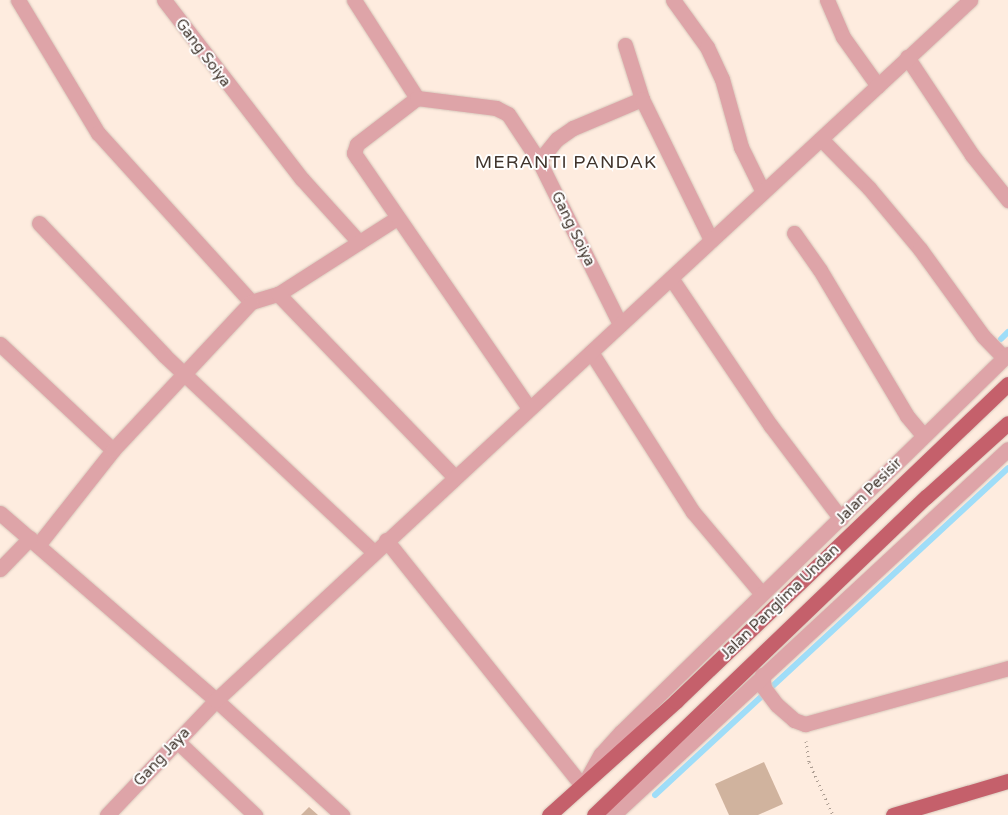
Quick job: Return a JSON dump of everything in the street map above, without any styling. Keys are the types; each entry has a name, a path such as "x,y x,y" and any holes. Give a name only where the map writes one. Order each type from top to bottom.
{"main road":[{"name":"Jalan Panglima Undan","path":"549,815 584,781 676,701 1008,384"},
{"name":"Jalan Panglima Undan","path":"594,815 926,497 1008,423"},
{"path":"676,701 694,719"},
{"path":"893,815 1008,781"}],"street":[{"path":"18,0 98,133 251,302"},
{"name":"Gang Soiya","path":"164,0 302,179 359,242"},
{"path":"354,0 417,98 355,148 358,158 397,218 529,408"},
{"path":"672,0 707,47 722,79 741,148 763,192"},
{"path":"827,0 844,37 878,86"},
{"name":"Gang Jaya","path":"107,815 216,700 386,540 878,86 906,57 970,0"},
{"path":"625,44 642,99 711,240"},
{"path":"906,57 972,155 1008,200"},
{"name":"Gang Soiya","path":"417,98 502,110 513,121 539,161 620,324"},
{"path":"539,161 557,139 573,128 642,99"},
{"path":"821,139 869,188 920,250 988,341 1006,356"},
{"path":"0,569 34,542 113,450 251,302 278,294 397,218"},
{"path":"39,223 165,356 374,552"},
{"path":"794,233 820,270 907,416 921,432"},
{"path":"671,278 835,512"},
{"path":"278,294 454,477"},
{"path":"0,344 113,450"},
{"path":"591,352 694,512 757,589"},
{"name":"Jalan Pesisir","path":"584,781 601,754 757,589 799,559 835,512 1006,356"},
{"path":"613,815 763,682 1008,448"},
{"path":"926,497 939,514"},
{"path":"0,513 216,700 342,815"},
{"path":"891,531 904,547"},
{"path":"386,540 584,781"},
{"path":"799,559 811,573"},
{"path":"763,682 777,705 794,720 805,724 1008,668"},
{"path":"177,741 256,815"}],"path":[{"path":"805,724 808,762 833,815"}],"building":[{"path":"764,762 783,804 758,815 729,815 715,784"},
{"path":"309,807 318,815 301,815"}],"waterway":[{"path":"1001,339 1008,332"},
{"path":"655,795 1008,468"}],"district":[{"name":"MERANTI PANDAK","path":"566,162"}]}
